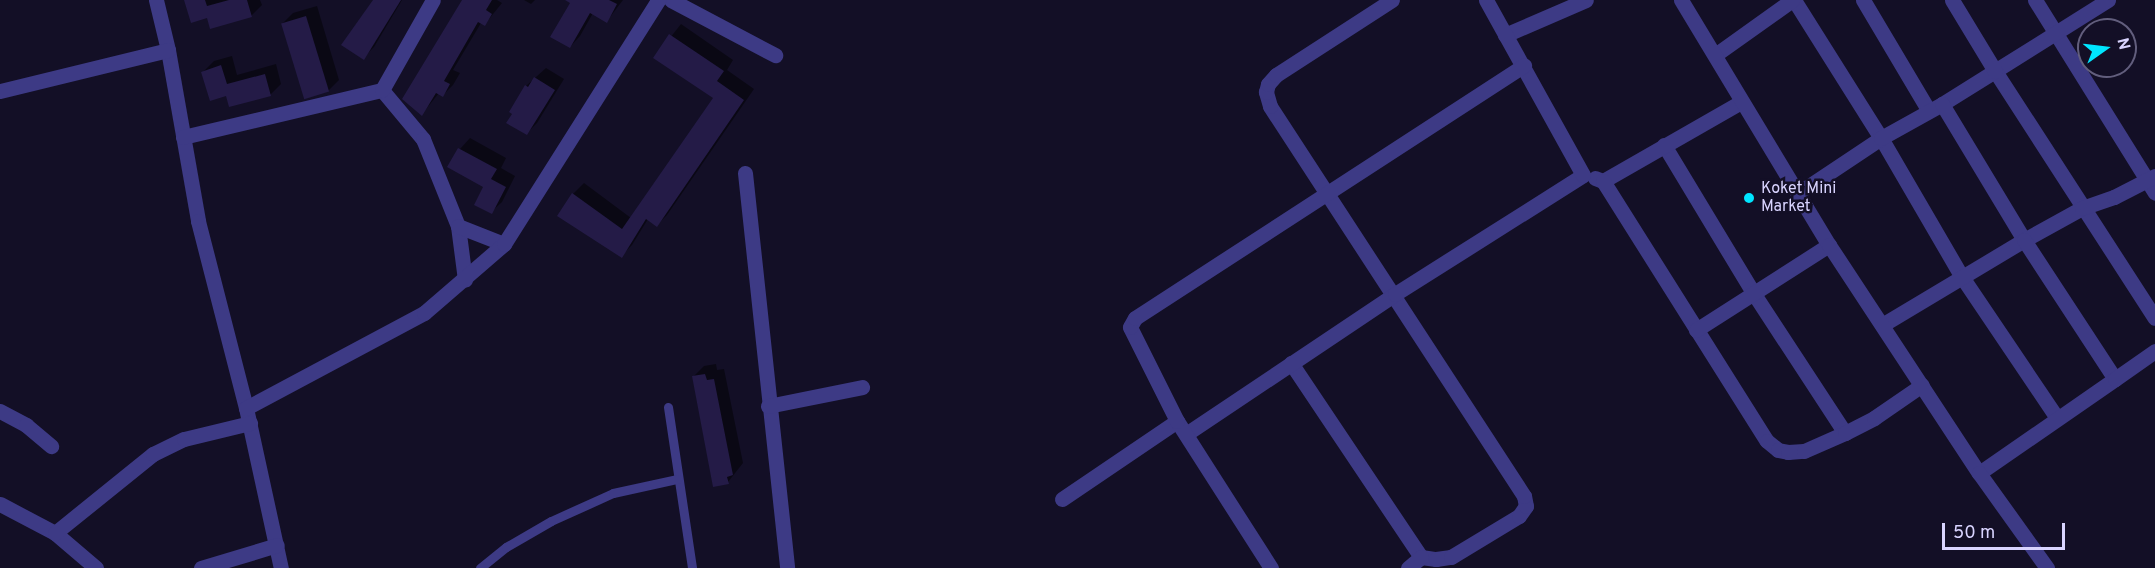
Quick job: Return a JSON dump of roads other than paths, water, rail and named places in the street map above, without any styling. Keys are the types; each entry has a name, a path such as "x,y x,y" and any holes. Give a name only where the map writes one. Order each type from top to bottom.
{"street":[{"path":"156,0 168,50 201,231 248,416 281,568"},
{"path":"183,137 382,90 433,0"},
{"path":"55,533 153,454 184,439 248,416 424,313 465,280 504,244 658,0"},
{"path":"671,0 775,55"},
{"path":"1392,0 1276,75 1268,84 1266,92 1270,106 1395,294 1524,496 1526,506 1519,516 1451,556 1436,559 1422,557 1407,568"},
{"path":"1486,0 1583,174 1603,181 1767,441 1778,450 1788,453 1804,450 1845,433 1922,385"},
{"path":"1505,35 1586,0"},
{"path":"1681,0 1829,245 1979,473 2047,568"},
{"path":"1715,55 1793,0 1881,138 1962,277 2057,418"},
{"path":"1863,0 2115,379"},
{"path":"1952,0 2082,208 2155,318"},
{"path":"1882,325 2082,208 2153,184 2034,0"},
{"path":"1797,194 1881,138 1995,71 2108,0"},
{"path":"0,91 168,50"},
{"path":"1271,568 1181,427 1130,327 1135,318 1524,65"},
{"path":"382,90 423,139 458,226 465,280"},
{"path":"1603,181 1741,102"},
{"path":"1664,145 1754,294 1845,433"},
{"path":"745,173 787,568"},
{"path":"1062,499 1291,363 1583,174"},
{"path":"458,226 504,244"},
{"path":"1696,330 1829,245"},
{"path":"1979,473 2155,351"},
{"path":"1291,363 1422,557"},
{"path":"768,406 862,387"},
{"path":"0,411 26,424 51,446"},
{"path":"0,504 55,533 96,568"},
{"path":"201,567 277,545"}],"lane":[{"path":"668,407 692,568"},
{"path":"480,568 506,547 551,521 613,493 677,479"}],"place":[{"name":"Koket Mini Market","path":"1749,198"}]}
